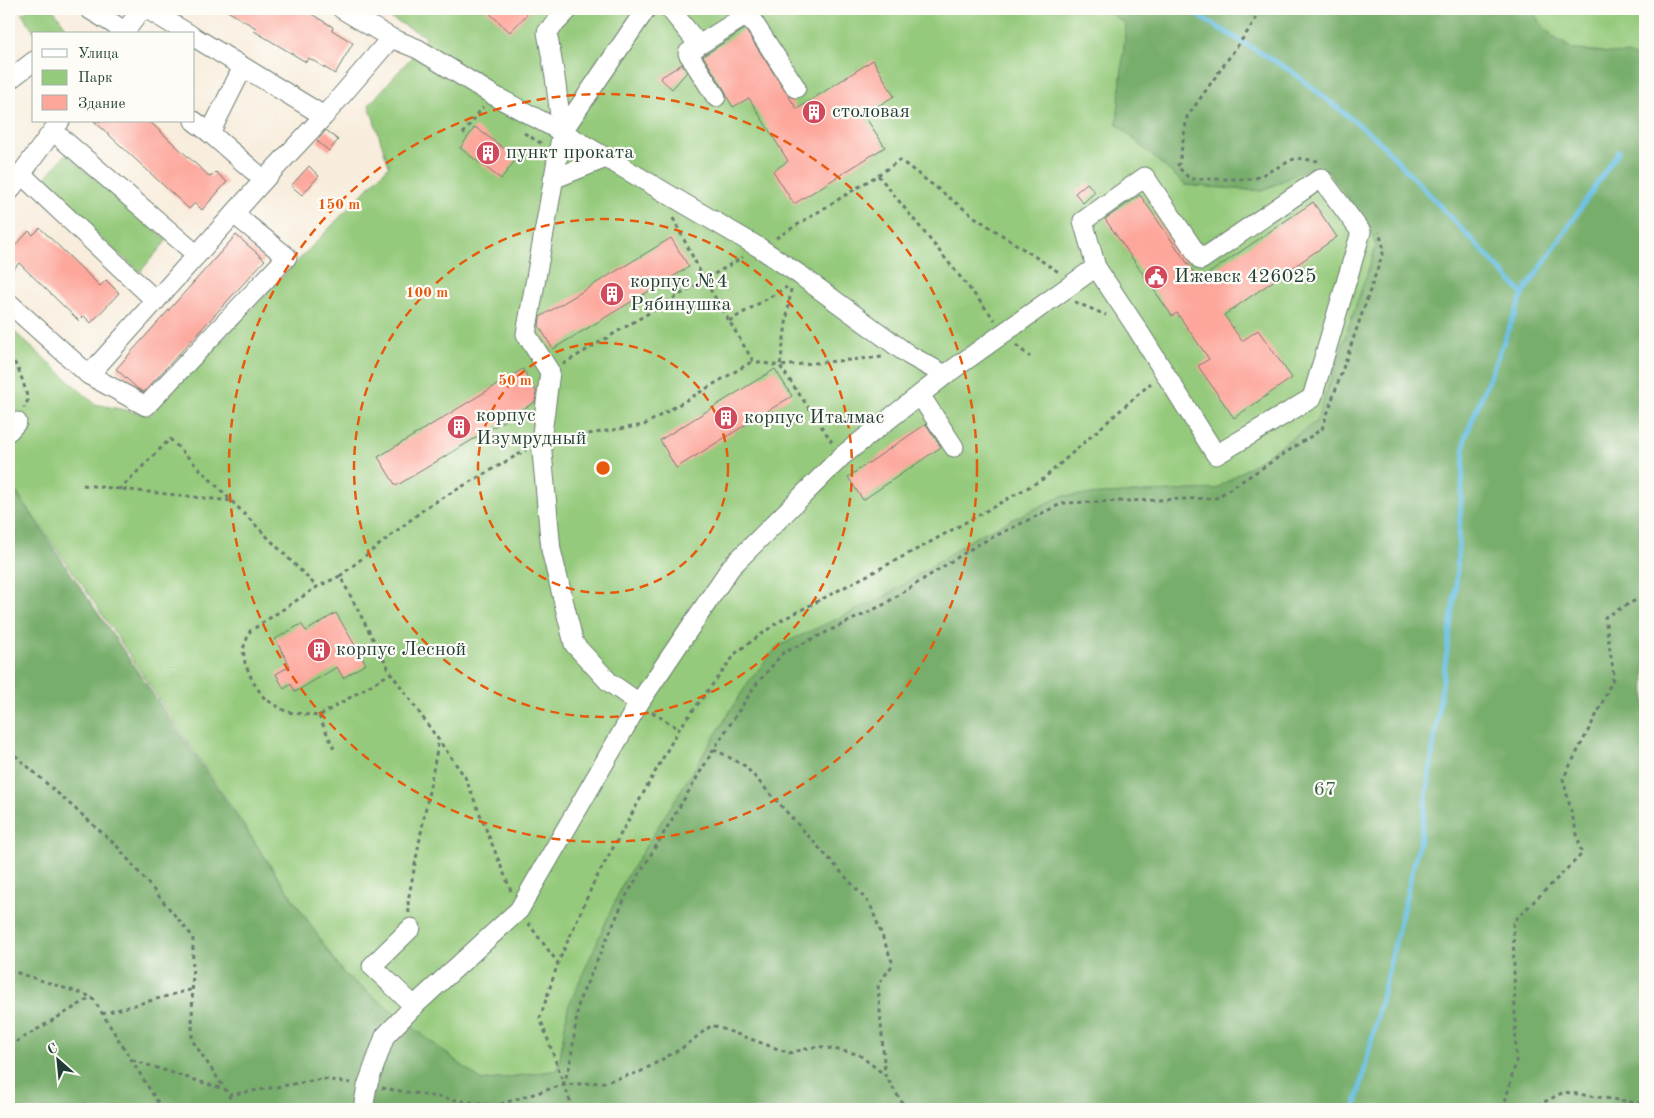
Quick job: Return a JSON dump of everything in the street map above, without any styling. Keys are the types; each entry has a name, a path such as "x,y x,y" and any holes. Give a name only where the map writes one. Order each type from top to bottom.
{"street":[{"path":"89,9 124,32 142,9"},
{"path":"147,9 186,32"},
{"path":"342,9 562,132 760,248 909,355 945,375"},
{"path":"569,9 547,32 562,132 526,334 550,372 541,441 551,550 574,644 609,682 639,703"},
{"path":"562,132 646,9"},
{"path":"670,9 699,45"},
{"path":"716,97 688,53 748,14 796,88"},
{"path":"195,38 324,116"},
{"path":"89,375 324,116 391,38"},
{"path":"9,80 32,63"},
{"path":"210,133 243,67"},
{"path":"195,122 264,180"},
{"path":"9,192 56,126 197,255"},
{"path":"554,179 606,158"},
{"path":"21,174 156,301"},
{"path":"1145,177 1201,260 1321,178 1361,232 1312,398 1216,456 1136,327 1096,267 1083,221 1145,177"},
{"path":"9,303 89,375 146,406 287,257 234,214"},
{"path":"363,1109 367,1086 385,1036 408,1012 519,910 639,703 731,567 842,456 945,375 1096,267"},
{"path":"920,395 954,447"},
{"path":"408,1012 372,966 410,928"}],"path":[{"path":"1256,9 1255,22 1187,117 1179,164 1177,166 1190,178 1254,179 1296,158 1324,162"},
{"path":"462,134 493,95"},
{"path":"550,372 704,279 760,248 900,160 976,218 1075,283"},
{"path":"878,175 1005,332"},
{"path":"671,213 704,279 753,361"},
{"path":"563,1085 570,1065 579,1001 625,898 714,749 755,686 783,653 883,605 977,545 1063,503 1216,498 1322,429 1384,250 1378,224"},
{"path":"729,321 791,285 780,366 842,456"},
{"path":"1058,295 1110,316"},
{"path":"391,673 319,716 287,712 265,699 253,682 245,663 243,649 250,631 317,587 340,576 428,506 541,441 644,425 753,361 780,366 909,355"},
{"path":"9,356 13,360 22,379 28,400 13,427"},
{"path":"573,1109 540,1018 558,963 594,882 679,729 737,652 778,622 924,545 1043,479 1163,373"},
{"path":"119,490 170,439 317,587"},
{"path":"83,486 233,502"},
{"path":"340,576 391,673 465,777 519,910 558,963"},
{"path":"1503,1109 1516,1062 1513,922 1582,854 1563,779 1600,708 1614,676 1605,617 1645,595"},
{"path":"639,703 679,729"},
{"path":"319,716 335,751"},
{"path":"410,928 408,902 439,739"},
{"path":"714,749 744,766 870,904 893,964 878,985 885,1075"},
{"path":"9,750 116,845 193,937 192,1040 229,1096 231,1109"},
{"path":"9,970 92,997 162,1109"},
{"path":"102,1014 193,989"},
{"path":"9,1046 92,997"},
{"path":"229,1096 323,1079 494,1106 563,1085 605,1082 640,1072 682,1048 712,1025 789,1053 818,1046 858,1054 885,1075 906,1109"},
{"path":"131,1060 225,1089"},
{"path":"1530,1109 1564,1092 1645,1104"}],"green space":[{"path":"30,9 53,9 68,30 66,32 35,32 22,14"},
{"path":"373,9 1104,9 1126,24 1117,124 1185,185 1262,191 1308,168 1328,170 1370,227 1376,247 1316,422 1216,489 1062,496 979,535 882,598 568,1007 558,1070 482,1081 343,973 83,586 9,482 9,327 95,404 150,415 389,166 369,105 427,37"},
{"name":"67","path":"1104,9 1532,9 1538,20 1553,37 1574,50 1628,54 1645,61 1645,1109 9,1109 9,482 343,973 482,1081 558,1070 568,1007 624,881 749,681 778,646 882,598 979,535 1062,496 1216,489 1316,422 1376,247 1370,227 1328,170 1308,168 1262,191 1185,185 1117,124 1126,24"},
{"path":"1532,9 1645,9 1645,61 1596,51 1574,50 1553,37 1538,20"},
{"path":"66,154 167,240 140,272 39,186"}],"building":[{"path":"224,9 303,9 333,27 332,30 353,43 335,74 309,58 306,62 254,31 256,28"},
{"path":"485,9 532,9 510,32"},
{"name":"столовая","path":"745,29 797,109 873,60 894,96 864,115 885,147 794,204 773,171 788,161 749,98 733,107 703,56"},
{"path":"682,64 687,72 672,89 660,78"},
{"path":"95,122 150,122 210,177 216,172 227,182 202,210 195,203 189,209"},
{"name":"пункт проката","path":"475,127 517,158 501,179 460,148"},
{"path":"326,130 338,140 329,151 317,141"},
{"path":"309,166 319,176 302,195 291,186"},
{"path":"1087,183 1095,192 1083,203 1075,193"},
{"path":"1140,195 1199,280 1313,202 1337,237 1224,315 1242,341 1258,330 1292,378 1234,418 1198,366 1209,359 1177,313 1172,316 1105,219"},
{"path":"40,228 100,286 106,280 119,293 91,323 84,316 79,321 19,263 9,274 9,252 29,231 33,235"},
{"path":"236,235 265,260 144,392 138,389 116,369"},
{"name":"корпус №4 Рябинушка","path":"671,238 689,267 553,349 539,326 540,317"},
{"name":"корпус Изумрудный","path":"523,369 536,391 535,402 396,486 378,457"},
{"name":"корпус Италмас","path":"775,369 792,396 676,468 660,440"},
{"path":"926,424 941,447 863,500 848,477"},
{"name":"корпус Лесной","path":"336,613 366,664 343,678 337,667 295,692 291,684 284,689 276,674 290,666 275,639 301,624 306,631"}],"waterway":[{"path":"1187,9 1291,71 1377,139 1523,294"},
{"path":"1355,1109 1421,835 1456,586 1465,438 1523,294 1619,151"}],"place":[{"name":"столовая","path":"814,112"},
{"name":"пункт проката","path":"488,153"},
{"name":"Ижевск 426025","path":"1156,277"},
{"name":"корпус №4 Рябинушка","path":"612,294"},
{"name":"корпус Италмас","path":"726,418"},
{"name":"корпус Изумрудный","path":"459,427"},
{"name":"корпус Лесной","path":"319,650"}]}
